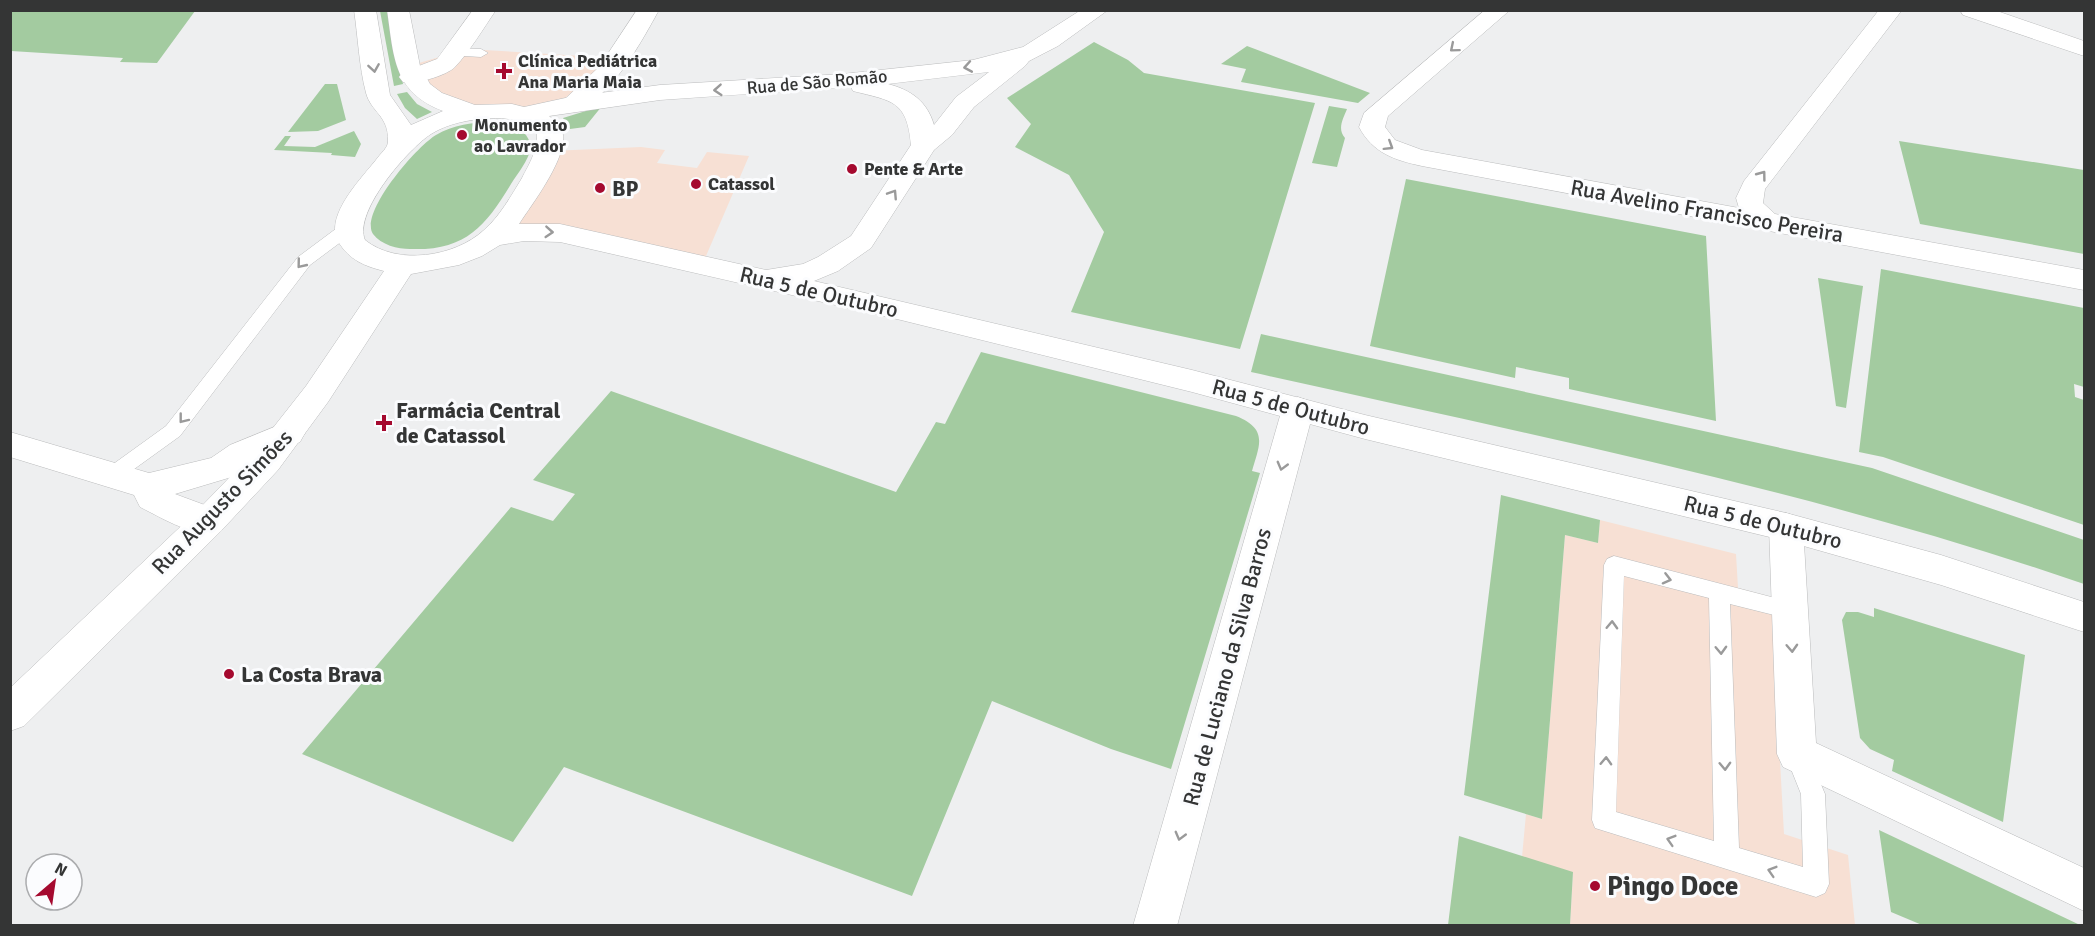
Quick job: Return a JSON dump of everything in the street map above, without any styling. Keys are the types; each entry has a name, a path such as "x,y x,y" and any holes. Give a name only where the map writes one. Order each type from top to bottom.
{"main road":[{"path":"365,10 378,95 400,128 401,146"},
{"path":"398,10 411,77 425,93 437,101 474,112"},
{"path":"411,77 445,64 485,10"},
{"path":"575,103 589,92 611,68 648,10"},
{"name":"Rua de São Romão","path":"525,114 575,103 617,98 839,82 953,70 1025,55 1097,10"},
{"name":"Rua Avelino Francisco Pereira","path":"1499,10 1373,118 1372,127 1382,142 1400,153 2085,280"},
{"path":"1767,222 1748,202 1748,196 1753,187 1892,10"},
{"path":"1971,10 2085,49"},
{"path":"739,274 780,276 807,273 828,264 861,242 924,145 944,130 965,102 1025,55"},
{"path":"839,82 904,98 921,116 924,145"},
{"path":"512,111 525,114 549,130 550,143 544,160 509,219 491,238 463,253 444,259 403,264 376,261 362,254 352,243 347,229 354,209 401,146 408,138 438,121 474,112 512,111"},
{"name":"Rua 5 de Outubro","path":"491,238 535,231 560,232 901,310 1786,527 1941,570 2085,617"},
{"path":"861,242 859,272 866,287 901,310"},
{"name":"Rua Augusto Simões","path":"10,714 209,521 266,461 289,434 403,264"},
{"name":"Rua de Luciano da Silva Barros","path":"1155,926 1298,409"},
{"path":"10,444 149,486 194,477 223,467 242,454 289,434"},
{"path":"149,486 152,498 189,515 209,521"},
{"path":"1786,527 1797,754 2085,890"}],"lane":[{"path":"454,52 481,53"},
{"path":"112,475 173,431 304,261 347,229"},
{"path":"1790,610 1614,565 1604,820 1816,884 1813,794 1797,754"},
{"path":"1719,592 1727,857"}],"shaded area":[{"path":"467,49 615,58 588,90 528,111 479,110 439,100 412,65"},
{"path":"641,147 665,150 657,163 697,168 707,152 749,156 703,263 507,227 551,151"},
{"path":"1600,520 1736,554 1738,588 1771,597 1784,834 1848,855 1855,925 1570,925 1573,873 1522,857 1526,814 1542,819 1565,535 1598,543"}],"green space":[{"path":"10,11 195,11 157,63 120,62 123,58 11,51"},
{"path":"380,11 389,11 403,84 394,86"},
{"path":"1094,42 1128,60 1144,73 1315,103 1240,349 1071,312 1104,232 1069,175 1015,147 1031,124 1007,98"},
{"path":"1247,46 1370,93 1358,103 1241,82 1246,69 1221,64"},
{"path":"325,84 337,84 346,120 318,131 288,132"},
{"path":"407,92 417,104 432,112 417,119 405,108 397,94"},
{"path":"602,106 585,127 570,129 563,118"},
{"path":"1329,106 1347,109 1342,120 1341,131 1345,138 1337,167 1312,163"},
{"path":"493,122 518,128 527,136 531,148 528,158 492,213 482,224 459,241 429,249 395,247 376,238 371,224 374,211 392,181 416,152 436,135 456,126"},
{"path":"354,131 361,144 355,157 331,155 332,153 274,150 285,136 291,136 284,146 315,147"},
{"path":"1899,141 2084,170 2084,254 1920,224"},
{"path":"1406,179 1706,236 1716,421 1569,389 1569,378 1516,367 1515,378 1370,346"},
{"path":"1881,269 2084,308 2084,387 2074,384 2075,397 2084,400 2084,525 1883,457 1859,452"},
{"path":"1818,278 1863,286 1846,408 1836,406"},
{"path":"1261,334 1872,468 2084,540 2084,584 1879,520 1775,492 1670,466 1251,372"},
{"path":"981,352 1236,416 1253,426 1257,432 1259,445 1252,471 1260,473 1171,769 1111,749 992,701 912,896 564,767 513,842 302,754 511,507 553,521 575,494 533,480 611,391 896,492 936,422 945,424"},
{"path":"1501,495 1600,520 1598,543 1565,535 1542,819 1464,795"},
{"path":"1874,608 2025,655 2003,822 1892,771 1894,760 1870,749 1860,738 1842,620 1846,612 1858,612 1874,617"},
{"path":"1879,830 2080,925 1922,925 1891,912"},
{"path":"1459,836 1573,872 1570,925 1448,925"}],"place":[{"name":"Clínica Pediátrica Ana Maria Maia","path":"504,71"},
{"name":"Monumento ao Lavrador","path":"462,135"},
{"name":"Pente & Arte","path":"852,169"},
{"name":"Catassol","path":"696,184"},
{"name":"BP","path":"600,188"},
{"name":"Farmácia Central de Catassol","path":"384,423"},
{"name":"La Costa Brava","path":"229,674"},
{"name":"Pingo Doce","path":"1595,886"}]}
